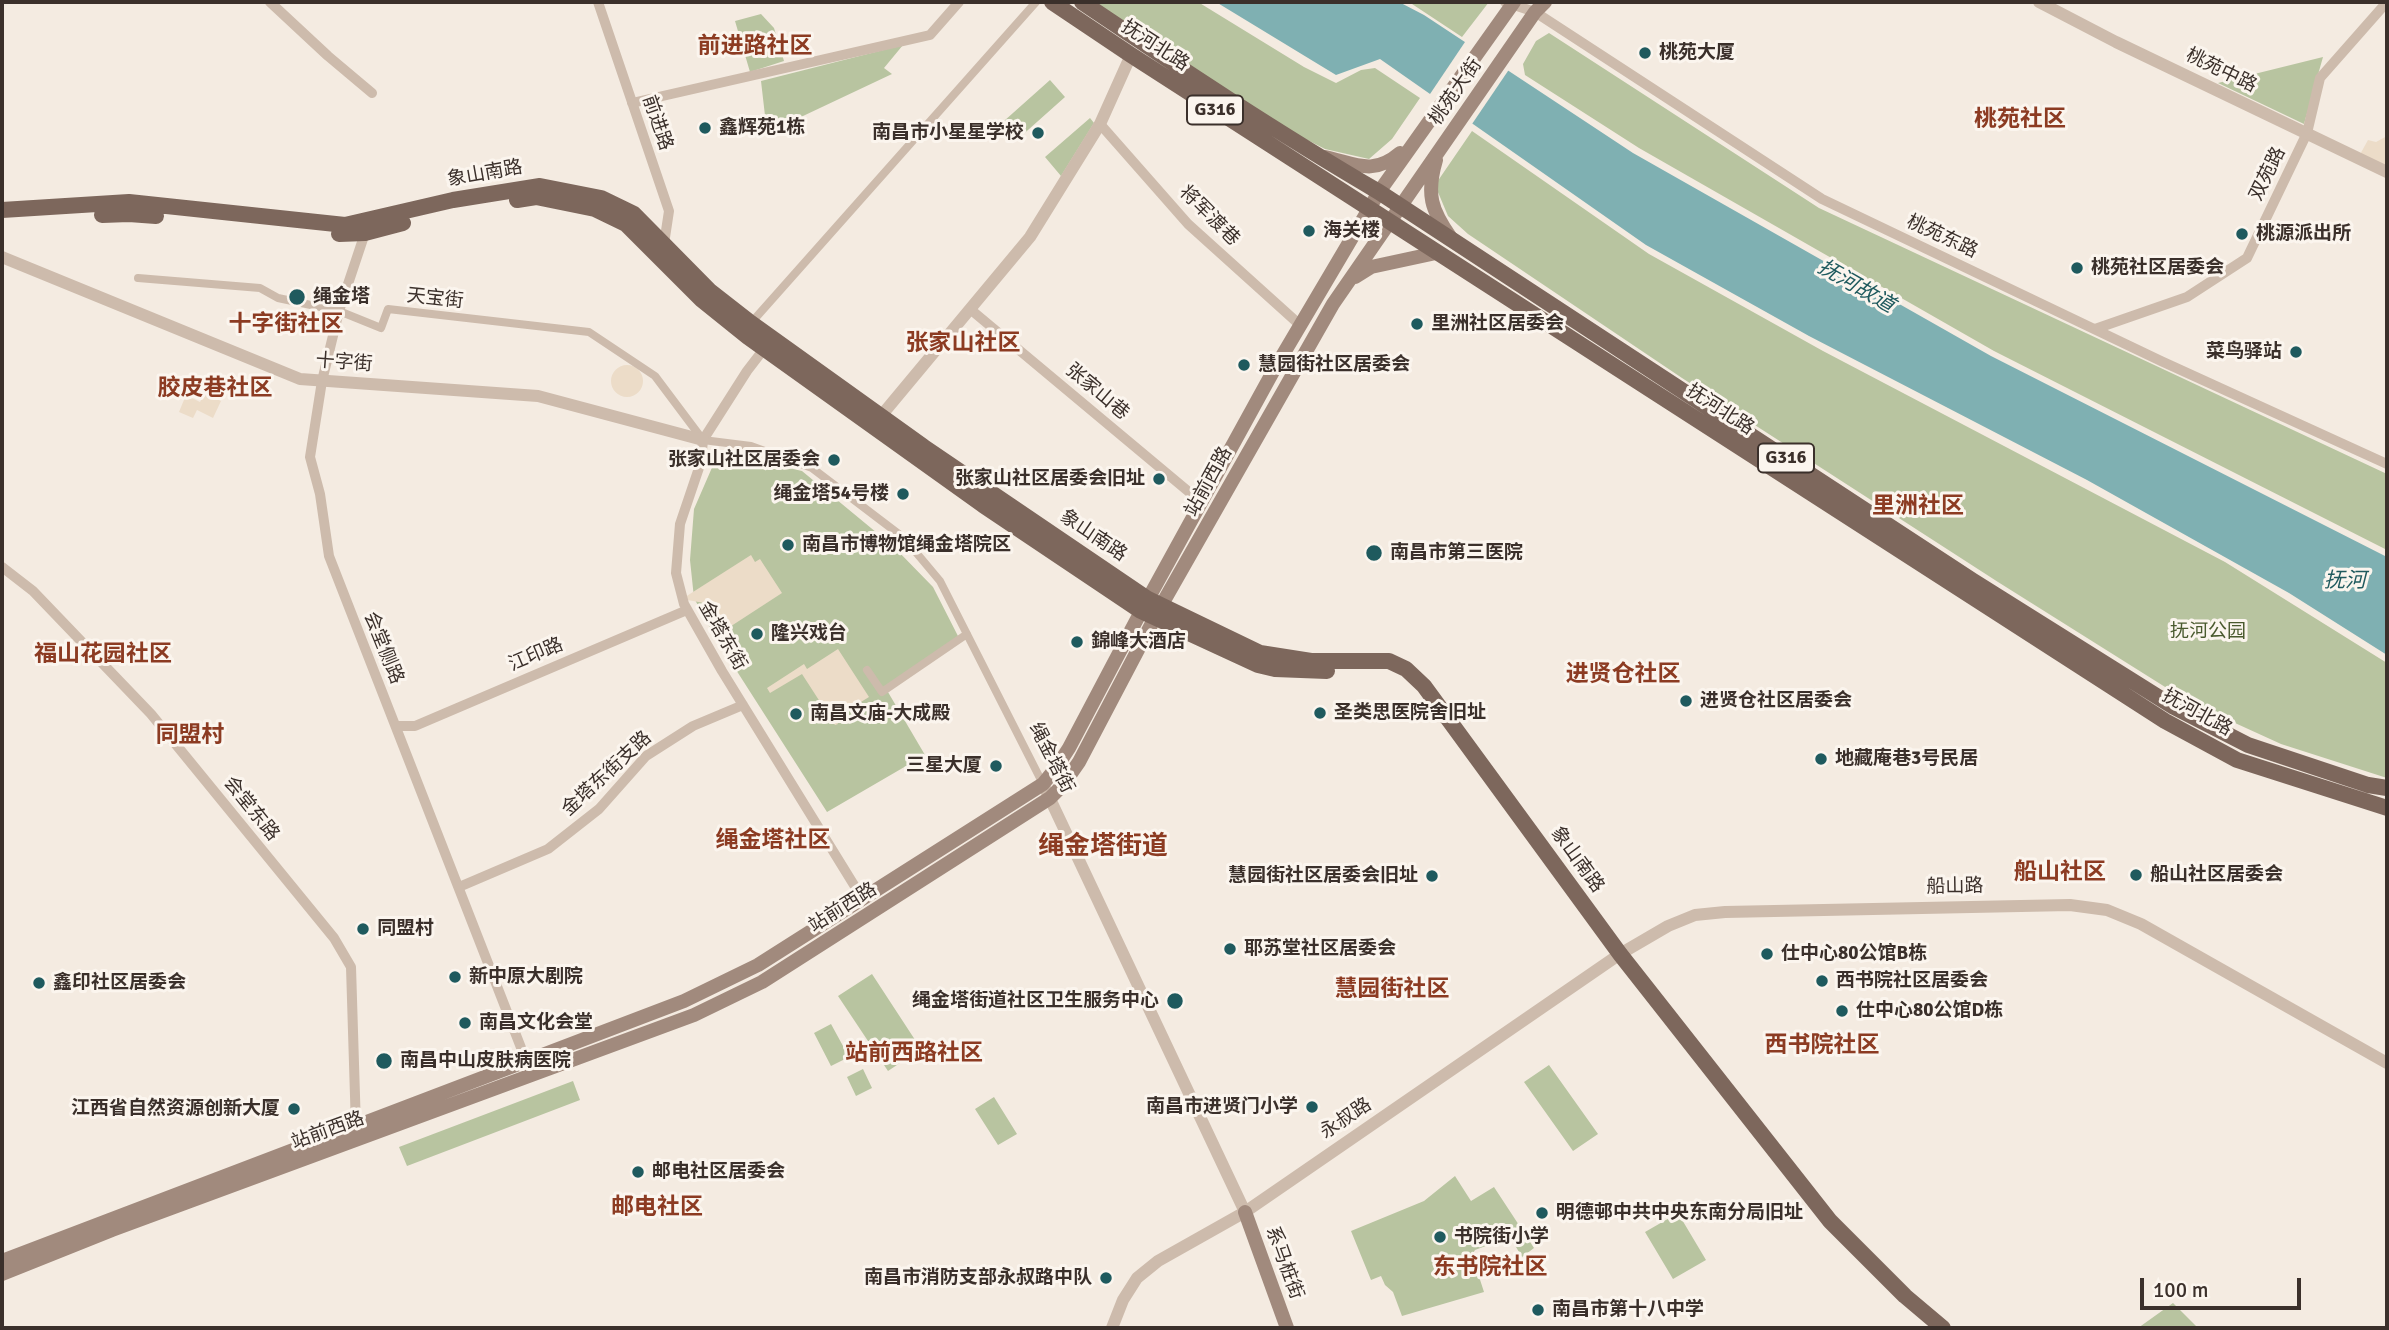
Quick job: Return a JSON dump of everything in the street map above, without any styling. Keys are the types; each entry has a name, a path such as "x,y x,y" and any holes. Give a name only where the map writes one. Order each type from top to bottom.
{"main road":[{"name":"抚河北路","path":"1052,2 1130,55 2165,721 2237,760 2387,808"},
{"name":"抚河北路","path":"1082,2 1205,85 1452,239 1973,581 2174,707 2248,745 2368,785 2387,788"},
{"name":"桃苑大街","path":"1379,192 1510,3"},
{"name":"桃苑大街","path":"1400,206 1540,7"},
{"path":"1315,155 1377,168 1389,163 1415,141"},
{"path":"1438,151 1430,197 1433,208 1452,239"},
{"name":"象山南路","path":"2,211 129,202 345,225 453,200 540,186 600,198 634,214 702,300 881,416 1151,609"},
{"name":"站前西路","path":"2,1274 112,1230 694,1015 762,982 1050,798 1079,762 1201,502 1300,325 1379,192"},
{"name":"象山南路","path":"2,220 129,214 336,234 365,233 446,212 536,197 595,209 626,224 751,323 768,344 982,505 1151,609 1258,665 1302,671 1386,672 1407,682 1822,1228 1898,1304 1927,1328"},
{"name":"站前西路","path":"2,1261 684,1001 758,965 1043,783 1069,748 1314,335 1400,206"},
{"path":"1348,282 1371,267 1437,253"},
{"name":"象山南路","path":"1616,957 1830,1221 1905,1296 1943,1328"},
{"name":"系马桩街","path":"1244,1212 1287,1328"}],"street":[{"path":"270,2 372,93"},
{"name":"前进路","path":"598,2 669,211 660,249"},
{"path":"632,103 930,35 959,2"},
{"path":"751,323 1036,2"},
{"name":"桃苑中路","path":"2039,2 2116,42 2387,172"},
{"name":"双苑路","path":"2095,329 2187,297 2247,258 2307,133 2320,78 2387,2"},
{"name":"桃苑东路","path":"1510,3 1540,7 1822,199 2387,464"},
{"path":"881,416 1030,237 1100,124 1130,55"},
{"name":"将军渡巷","path":"1100,124 1188,225 1300,325"},
{"name":"会堂侧路","path":"365,233 339,311 322,381 310,457 320,494 329,556 527,1063"},
{"name":"十字街","path":"2,257 300,379 538,396 703,440"},
{"name":"天宝街","path":"138,278 260,288 278,298 339,311 381,328 388,309 589,332 655,376 703,440"},
{"name":"张家山巷","path":"970,309 1201,502"},
{"name":"金塔东街","path":"768,344 703,440 701,462 680,524 676,573 687,610 862,898"},
{"name":"绳金塔街","path":"703,440 751,446 812,468 904,538 940,581 1043,783 1244,1212"},
{"name":"会堂东路","path":"2,567 33,591 151,714 334,938 351,967 356,1128"},
{"name":"江印路","path":"397,726 415,726 687,610"},
{"path":"867,670 882,692 967,634"},
{"name":"金塔东街支路","path":"459,887 548,849 598,809 646,756 693,726 743,705"},
{"name":"船山路","path":"1616,957 1668,926 1695,915 1725,912 2070,905 2107,910 2141,924 2387,1063"},
{"name":"永叔路","path":"1112,1328 1137,1278 1158,1261 1244,1212 1616,957"}],"green space":[{"path":"1089,2 1198,2 1304,67 1336,83 1361,70 1375,68 1420,98 1392,139 1369,159 1325,149 1284,128"},
{"path":"1409,2 1489,2 1462,37"},
{"path":"761,14 774,28 784,61 750,72 735,21"},
{"path":"1549,33 1819,208 2387,474 2387,550 1994,351 1639,148 1525,75 1523,64 1536,41"},
{"path":"903,45 884,68 892,74 767,133 761,81"},
{"path":"2323,57 2304,124 2218,83"},
{"path":"1050,80 1065,97 1019,138 1004,121"},
{"path":"1090,118 1094,123 1061,176 1045,157"},
{"name":"抚河公园","path":"1472,131 1649,254 1823,351 2225,562 2387,663 2387,778 2281,744 2189,702 1682,378 1468,234 1448,216 1435,185"},
{"path":"728,454 802,471 894,547 933,587 959,638 885,687 925,755 827,812 715,637 694,598 690,560 694,509 714,463"},
{"path":"872,974 921,1049 888,1071 838,996"},
{"path":"831,1024 849,1057 831,1066 814,1033"},
{"path":"1549,1065 1598,1134 1573,1151 1524,1082"},
{"path":"863,1069 872,1088 856,1096 847,1077"},
{"path":"573,1081 580,1100 407,1166 399,1147"},
{"path":"994,1097 1017,1134 998,1145 975,1109"},
{"name":"书院街小学","path":"1455,1176 1471,1201 1494,1187 1534,1248 1522,1257 1510,1237 1475,1250 1472,1255 1484,1292 1402,1316 1393,1292 1385,1285 1381,1276 1371,1280 1351,1231 1424,1201"},
{"path":"1678,1213 1706,1260 1673,1279 1645,1232"},
{"path":"2173,1303 2198,1328 2138,1328"}],"shaded area":[{"path":"2387,136 2387,172 2358,158 2368,140 2376,142"},
{"path":"627,365 639,369 643,381 639,393 627,397 615,393 611,381 615,369"},
{"path":"205,393 221,401 213,418 197,410 193,418 179,412 186,395 200,402"},
{"path":"751,555 755,562 760,559 782,593 722,632 704,603 682,599"},
{"path":"838,649 869,697 835,718 838,724 835,725 802,674 770,693 767,688 804,664 807,669"}],"water":[{"name":"抚河","path":"1216,2 1399,2 1424,15 1633,153 1991,356 2387,557 2387,655 2289,593 2087,480 1809,336 1646,245 1380,59 1336,75"}],"pier":[{"path":"1467,39 1510,68 1470,127 1428,97"}],"place":[{"name":"桃苑大厦","path":"1645,53"},
{"name":"鑫辉苑1栋","path":"705,128"},
{"name":"南昌市小星星学校","path":"1038,133"},
{"name":"海关楼","path":"1309,231"},
{"name":"桃源派出所","path":"2242,234"},
{"name":"桃苑社区居委会","path":"2077,268"},
{"name":"绳金塔","path":"297,297"},
{"name":"里洲社区居委会","path":"1417,324"},
{"name":"菜鸟驿站","path":"2296,352"},
{"name":"慧园街社区居委会","path":"1244,365"},
{"name":"张家山社区居委会","path":"834,460"},
{"name":"张家山社区居委会旧址","path":"1159,479"},
{"name":"绳金塔54号楼","path":"903,494"},
{"name":"南昌市博物馆绳金塔院区","path":"788,545"},
{"name":"南昌市第三医院","path":"1374,553"},
{"name":"隆兴戏台","path":"757,634"},
{"name":"錦峰大酒店","path":"1077,642"},
{"name":"进贤仓社区居委会","path":"1686,701"},
{"name":"圣类思医院舍旧址","path":"1320,713"},
{"name":"南昌文庙-大成殿","path":"796,714"},
{"name":"地藏庵巷3号民居","path":"1821,759"},
{"name":"三星大厦","path":"996,766"},
{"name":"船山社区居委会","path":"2136,875"},
{"name":"慧园街社区居委会旧址","path":"1432,876"},
{"name":"同盟村","path":"363,929"},
{"name":"耶苏堂社区居委会","path":"1230,949"},
{"name":"仕中心80公馆B栋","path":"1767,954"},
{"name":"新中原大剧院","path":"455,977"},
{"name":"西书院社区居委会","path":"1822,981"},
{"name":"鑫印社区居委会","path":"39,983"},
{"name":"绳金塔街道社区卫生服务中心","path":"1175,1001"},
{"name":"仕中心80公馆D栋","path":"1842,1011"},
{"name":"南昌文化会堂","path":"465,1023"},
{"name":"南昌中山皮肤病医院","path":"384,1061"},
{"name":"南昌市进贤门小学","path":"1312,1107"},
{"name":"江西省自然资源创新大厦","path":"294,1109"},
{"name":"邮电社区居委会","path":"638,1172"},
{"name":"明德邨中共中央东南分局旧址","path":"1542,1213"},
{"name":"书院街小学","path":"1440,1237"},
{"name":"南昌市消防支部永叔路中队","path":"1106,1278"},
{"name":"南昌市第十八中学","path":"1538,1310"}],"district":[{"name":"前进路社区","path":"755,47"},
{"name":"桃苑社区","path":"2020,120"},
{"name":"十字街社区","path":"286,325"},
{"name":"张家山社区","path":"963,344"},
{"name":"胶皮巷社区","path":"215,389"},
{"name":"里洲社区","path":"1918,507"},
{"name":"福山花园社区","path":"103,655"},
{"name":"进贤仓社区","path":"1623,675"},
{"name":"同盟村","path":"190,736"},
{"name":"绳金塔社区","path":"773,841"},
{"name":"绳金塔街道","path":"1103,847"},
{"name":"船山社区","path":"2060,873"},
{"name":"慧园街社区","path":"1392,990"},
{"name":"西书院社区","path":"1822,1046"},
{"name":"站前西路社区","path":"914,1054"},
{"name":"邮电社区","path":"657,1208"},
{"name":"东书院社区","path":"1490,1268"}],"water label":[{"name":"抚河故道","path":"1856,287"}]}
